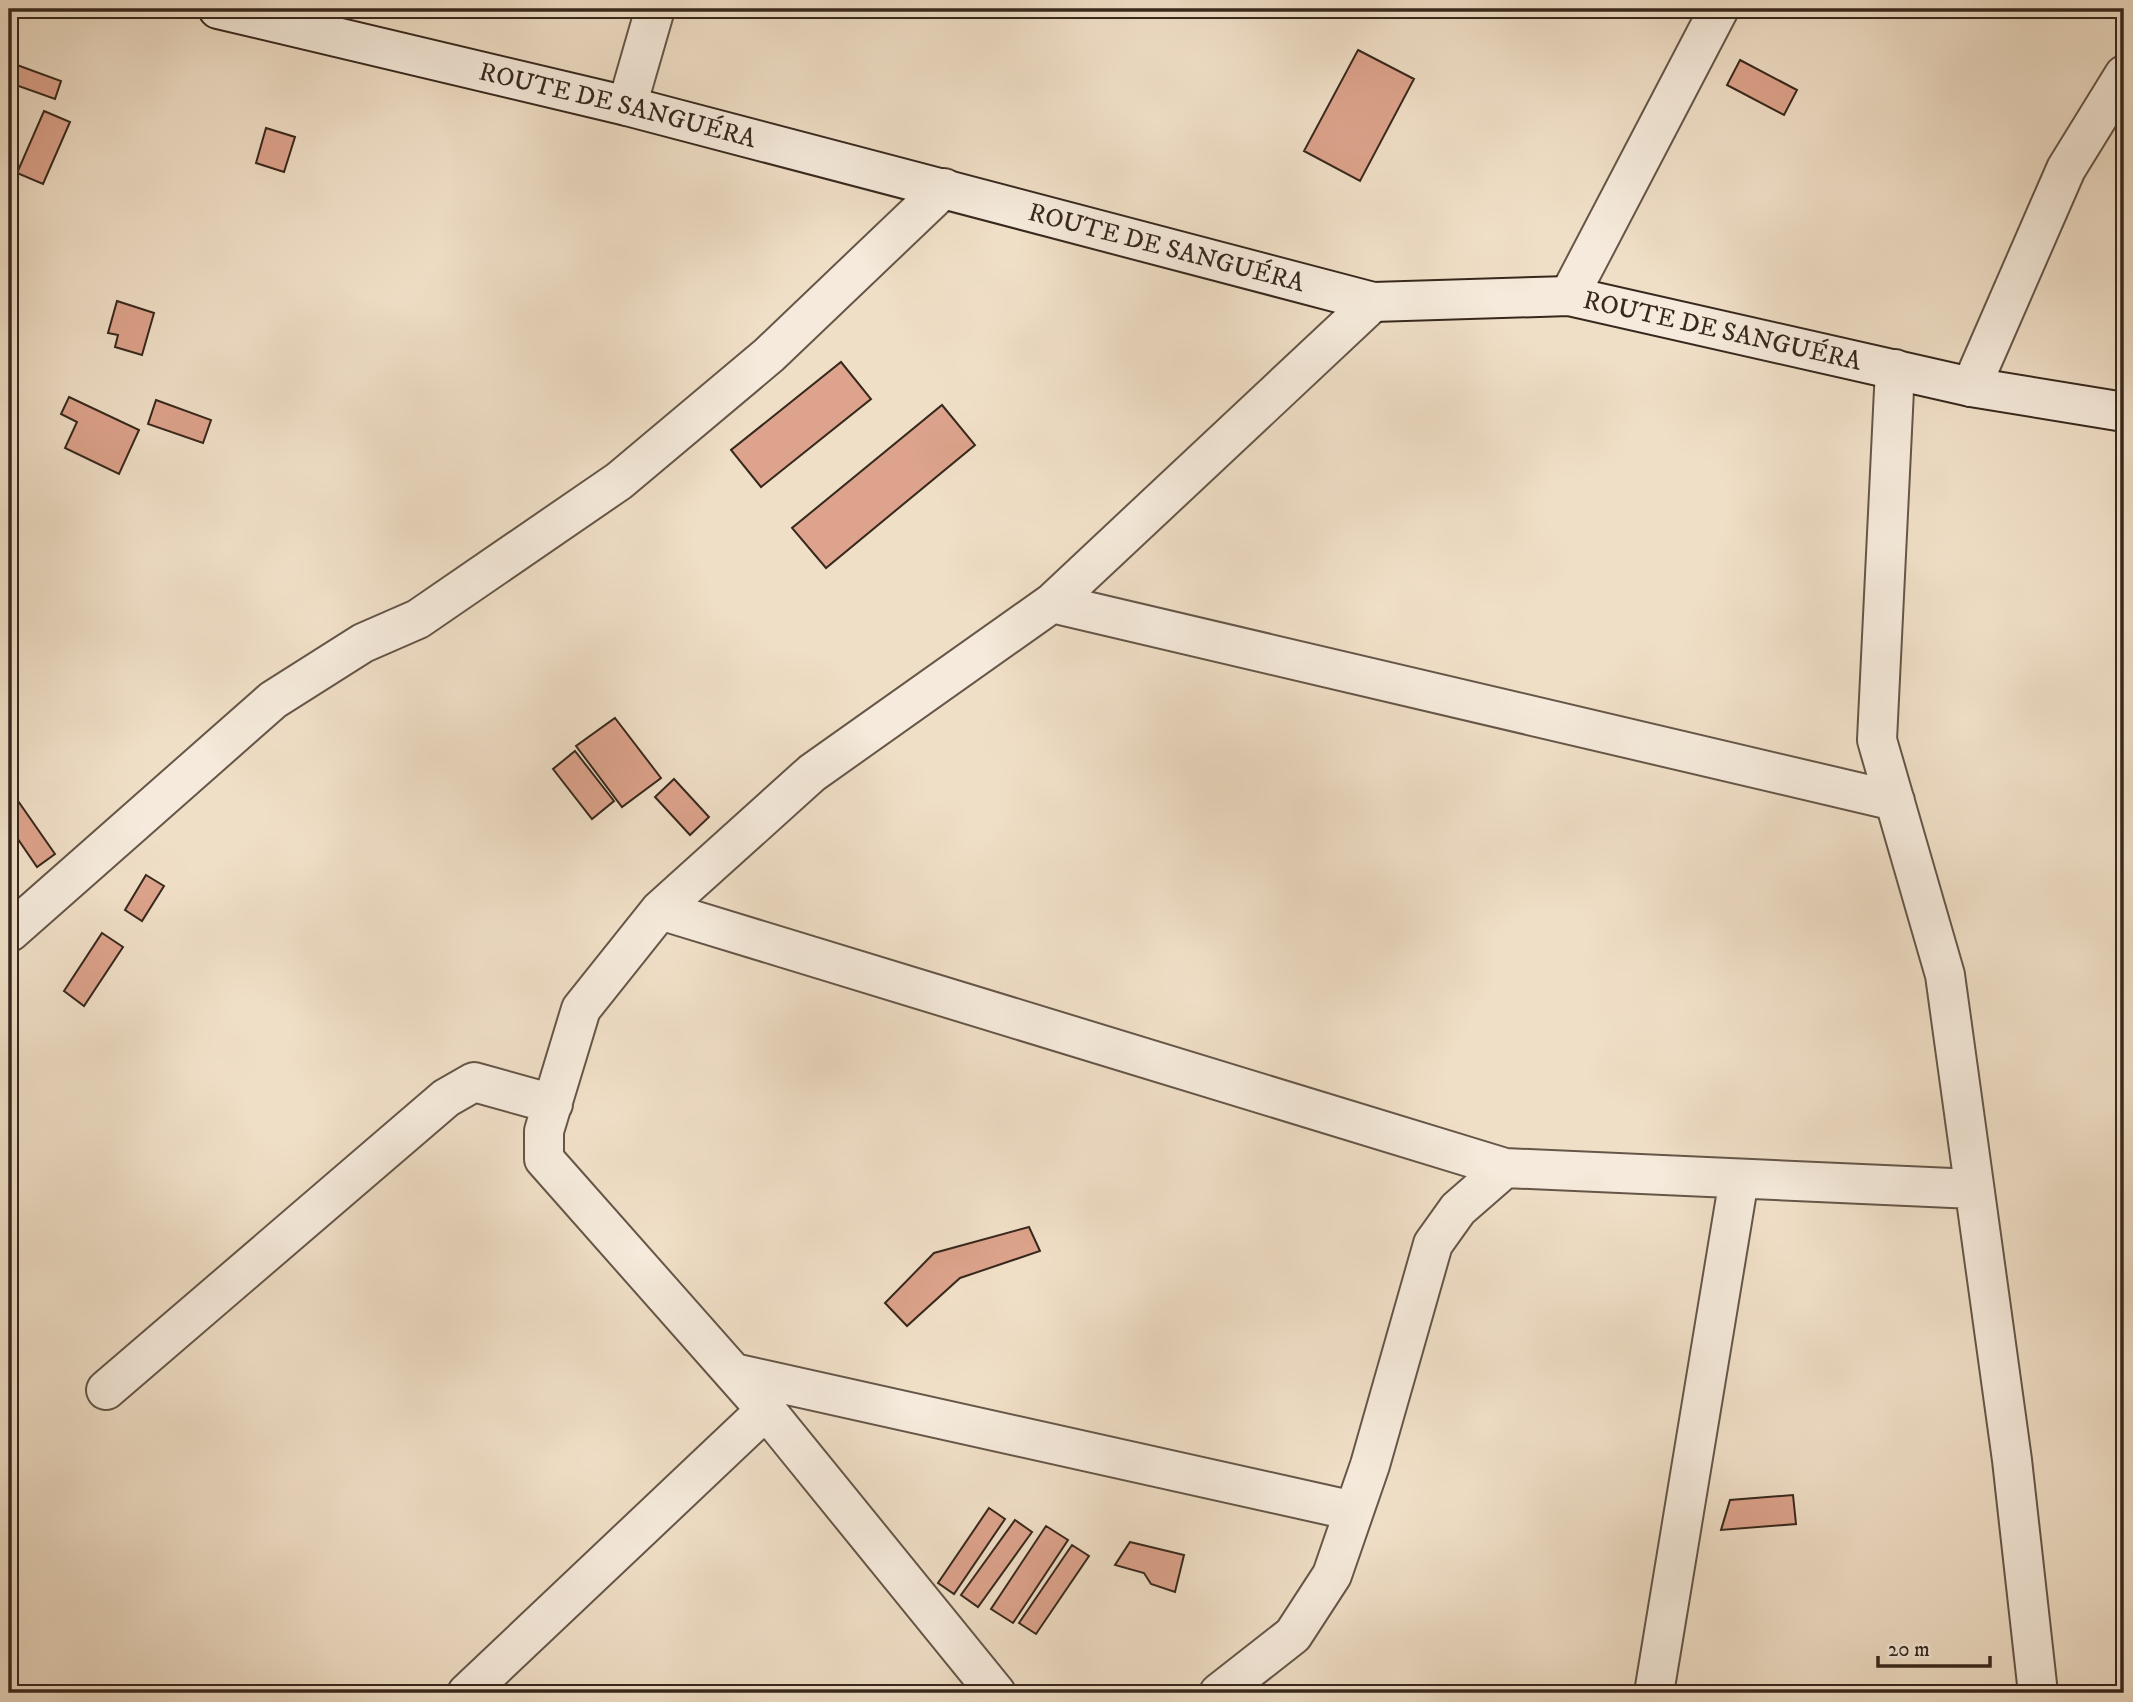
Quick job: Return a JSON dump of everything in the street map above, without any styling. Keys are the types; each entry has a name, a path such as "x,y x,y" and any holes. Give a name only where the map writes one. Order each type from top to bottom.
{"street":[{"name":"ROUTE DE SANGUÉRA","path":"218,9 273,15 1373,302 1570,296 1971,387 2124,412"},
{"path":"627,106 655,9"},
{"path":"1570,296 1719,9"},
{"path":"1971,387 2066,169 2124,75"},
{"path":"10,932 273,700 363,643 418,619 619,481 769,355 944,188"},
{"path":"996,1693 766,1410 544,1160 544,1131 581,1009 660,910 812,773 1052,603 1373,302"},
{"path":"1895,369 1877,740 1945,975 2012,1460 2038,1693"},
{"path":"1052,603 1895,801"},
{"path":"660,910 1504,1168 1974,1189"},
{"path":"106,1390 446,1098 474,1082 553,1104"},
{"path":"1219,1693 1293,1635 1332,1576 1354,1511 1433,1244 1458,1209 1504,1168"},
{"path":"1654,1693 1739,1179"},
{"path":"734,1373 1354,1511"},
{"path":"473,1691 766,1410"}],"building":[{"path":"1358,50 1414,79 1360,181 1304,151"},
{"path":"1740,60 1797,90 1784,115 1727,85"},
{"path":"17,65 61,81 55,99 10,83"},
{"path":"44,111 70,122 43,184 17,173"},
{"path":"266,128 295,137 284,172 256,163"},
{"path":"117,301 154,313 142,355 115,347 118,335 108,333"},
{"path":"841,362 871,399 761,487 731,450"},
{"path":"69,397 139,430 119,474 65,448 77,422 61,414"},
{"path":"156,400 211,420 203,443 148,424"},
{"path":"942,405 975,445 826,568 792,528"},
{"path":"615,718 661,778 622,807 576,746"},
{"path":"575,751 614,801 592,819 553,769"},
{"path":"674,779 709,817 690,835 655,797"},
{"path":"9,788 55,854 37,867 9,826"},
{"path":"146,875 164,886 142,921 125,910"},
{"path":"102,933 123,947 84,1006 64,991"},
{"path":"1029,1227 1040,1251 960,1278 907,1326 885,1303 934,1253"},
{"path":"1793,1495 1796,1524 1721,1530 1730,1500"},
{"path":"989,1508 1005,1519 954,1594 938,1583"},
{"path":"1015,1520 1032,1532 978,1607 961,1595"},
{"path":"1046,1526 1068,1540 1013,1623 991,1609"},
{"path":"1130,1542 1184,1555 1175,1592 1151,1584 1144,1573 1115,1565"},
{"path":"1072,1545 1089,1556 1036,1634 1019,1623"}]}
